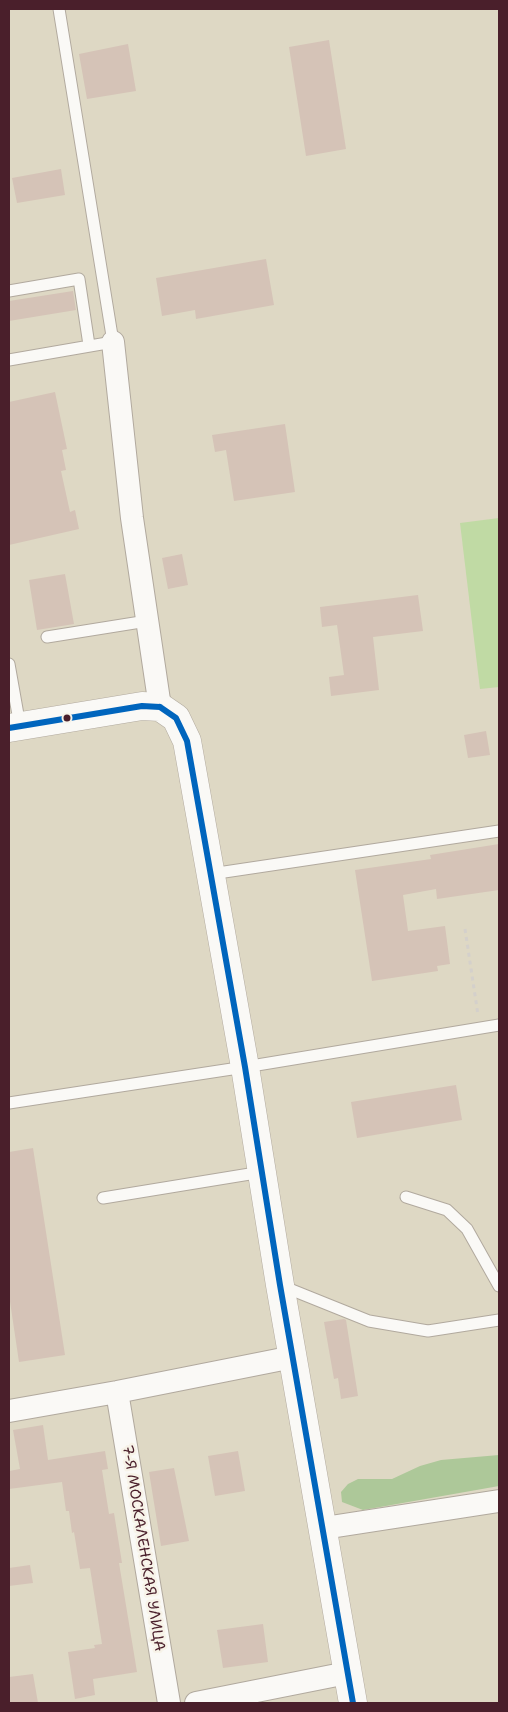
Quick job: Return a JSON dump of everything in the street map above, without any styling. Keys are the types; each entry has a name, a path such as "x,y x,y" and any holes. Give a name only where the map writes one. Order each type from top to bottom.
{"street":[{"path":"113,342 132,518 160,707"},
{"path":"14,727 142,706 160,707 176,718 187,741 245,1067 280,1285 324,1528 352,1703"},
{"path":"9,1411 117,1392 293,1357"},
{"name":"7-Я МОСКАЛЕНСКАЯ УЛИЦА","path":"117,1392 169,1703"},
{"path":"324,1528 499,1501"},
{"path":"196,1703 347,1673"}],"lane":[{"path":"9,360 113,342 59,9"},
{"path":"9,291 78,279 89,346"},
{"path":"47,637 147,621"},
{"path":"9,664 14,727"},
{"path":"211,874 499,831"},
{"path":"9,1103 245,1067 499,1025"},
{"path":"103,1198 262,1172"},
{"path":"406,1196 447,1210 466,1229 499,1286"},
{"path":"280,1285 369,1321 428,1331 499,1320"}],"path":[{"path":"465,929 480,1028"}],"green space":[{"path":"499,518 499,687 480,689 460,523"},
{"path":"499,1455 499,1486 363,1510 342,1502 341,1492 348,1484 358,1479 392,1479 420,1466 441,1460"}],"building":[{"path":"329,40 346,149 306,156 289,47"},
{"path":"128,44 136,91 87,99 79,54"},
{"path":"61,169 65,195 17,203 12,178"},
{"path":"266,259 274,305 196,319 195,310 162,316 156,278"},
{"path":"73,291 76,310 9,321 9,301"},
{"path":"55,392 67,449 62,450 66,470 61,471 70,512 75,510 79,529 9,545 9,402"},
{"path":"285,424 295,492 234,501 226,450 215,452 212,435"},
{"path":"182,554 188,585 168,589 162,558"},
{"path":"65,574 74,624 37,630 29,580"},
{"path":"418,595 423,631 373,637 379,690 331,696 329,677 344,675 337,625 322,627 320,607"},
{"path":"486,731 490,755 468,758 464,735"},
{"path":"499,844 499,890 437,899 436,889 403,895 408,931 445,926 450,964 437,966 438,971 372,981 355,870 431,859 430,855"},
{"path":"456,1085 462,1120 357,1138 351,1102"},
{"path":"33,1148 65,1355 19,1362 9,1295 9,1152"},
{"path":"346,1320 358,1396 341,1399 338,1378 334,1379 324,1322"},
{"path":"43,1425 48,1460 105,1451 108,1469 102,1470 109,1514 114,1513 122,1563 119,1563 137,1672 93,1679 95,1695 75,1699 68,1652 95,1648 94,1645 102,1644 90,1568 80,1569 69,1511 66,1511 62,1482 9,1489 9,1471 20,1469 13,1430"},
{"path":"238,1451 245,1491 215,1496 208,1456"},
{"path":"174,1468 189,1541 161,1546 149,1472"},
{"path":"30,1565 33,1583 9,1586 9,1568"},
{"path":"263,1624 268,1662 223,1668 217,1630"},
{"path":"33,1674 38,1703 9,1703 9,1677"}],"transit line":[{"path":"9,728 142,706 160,707"},
{"path":"160,707 176,718 187,741 245,1067 280,1285 353,1703"}]}
